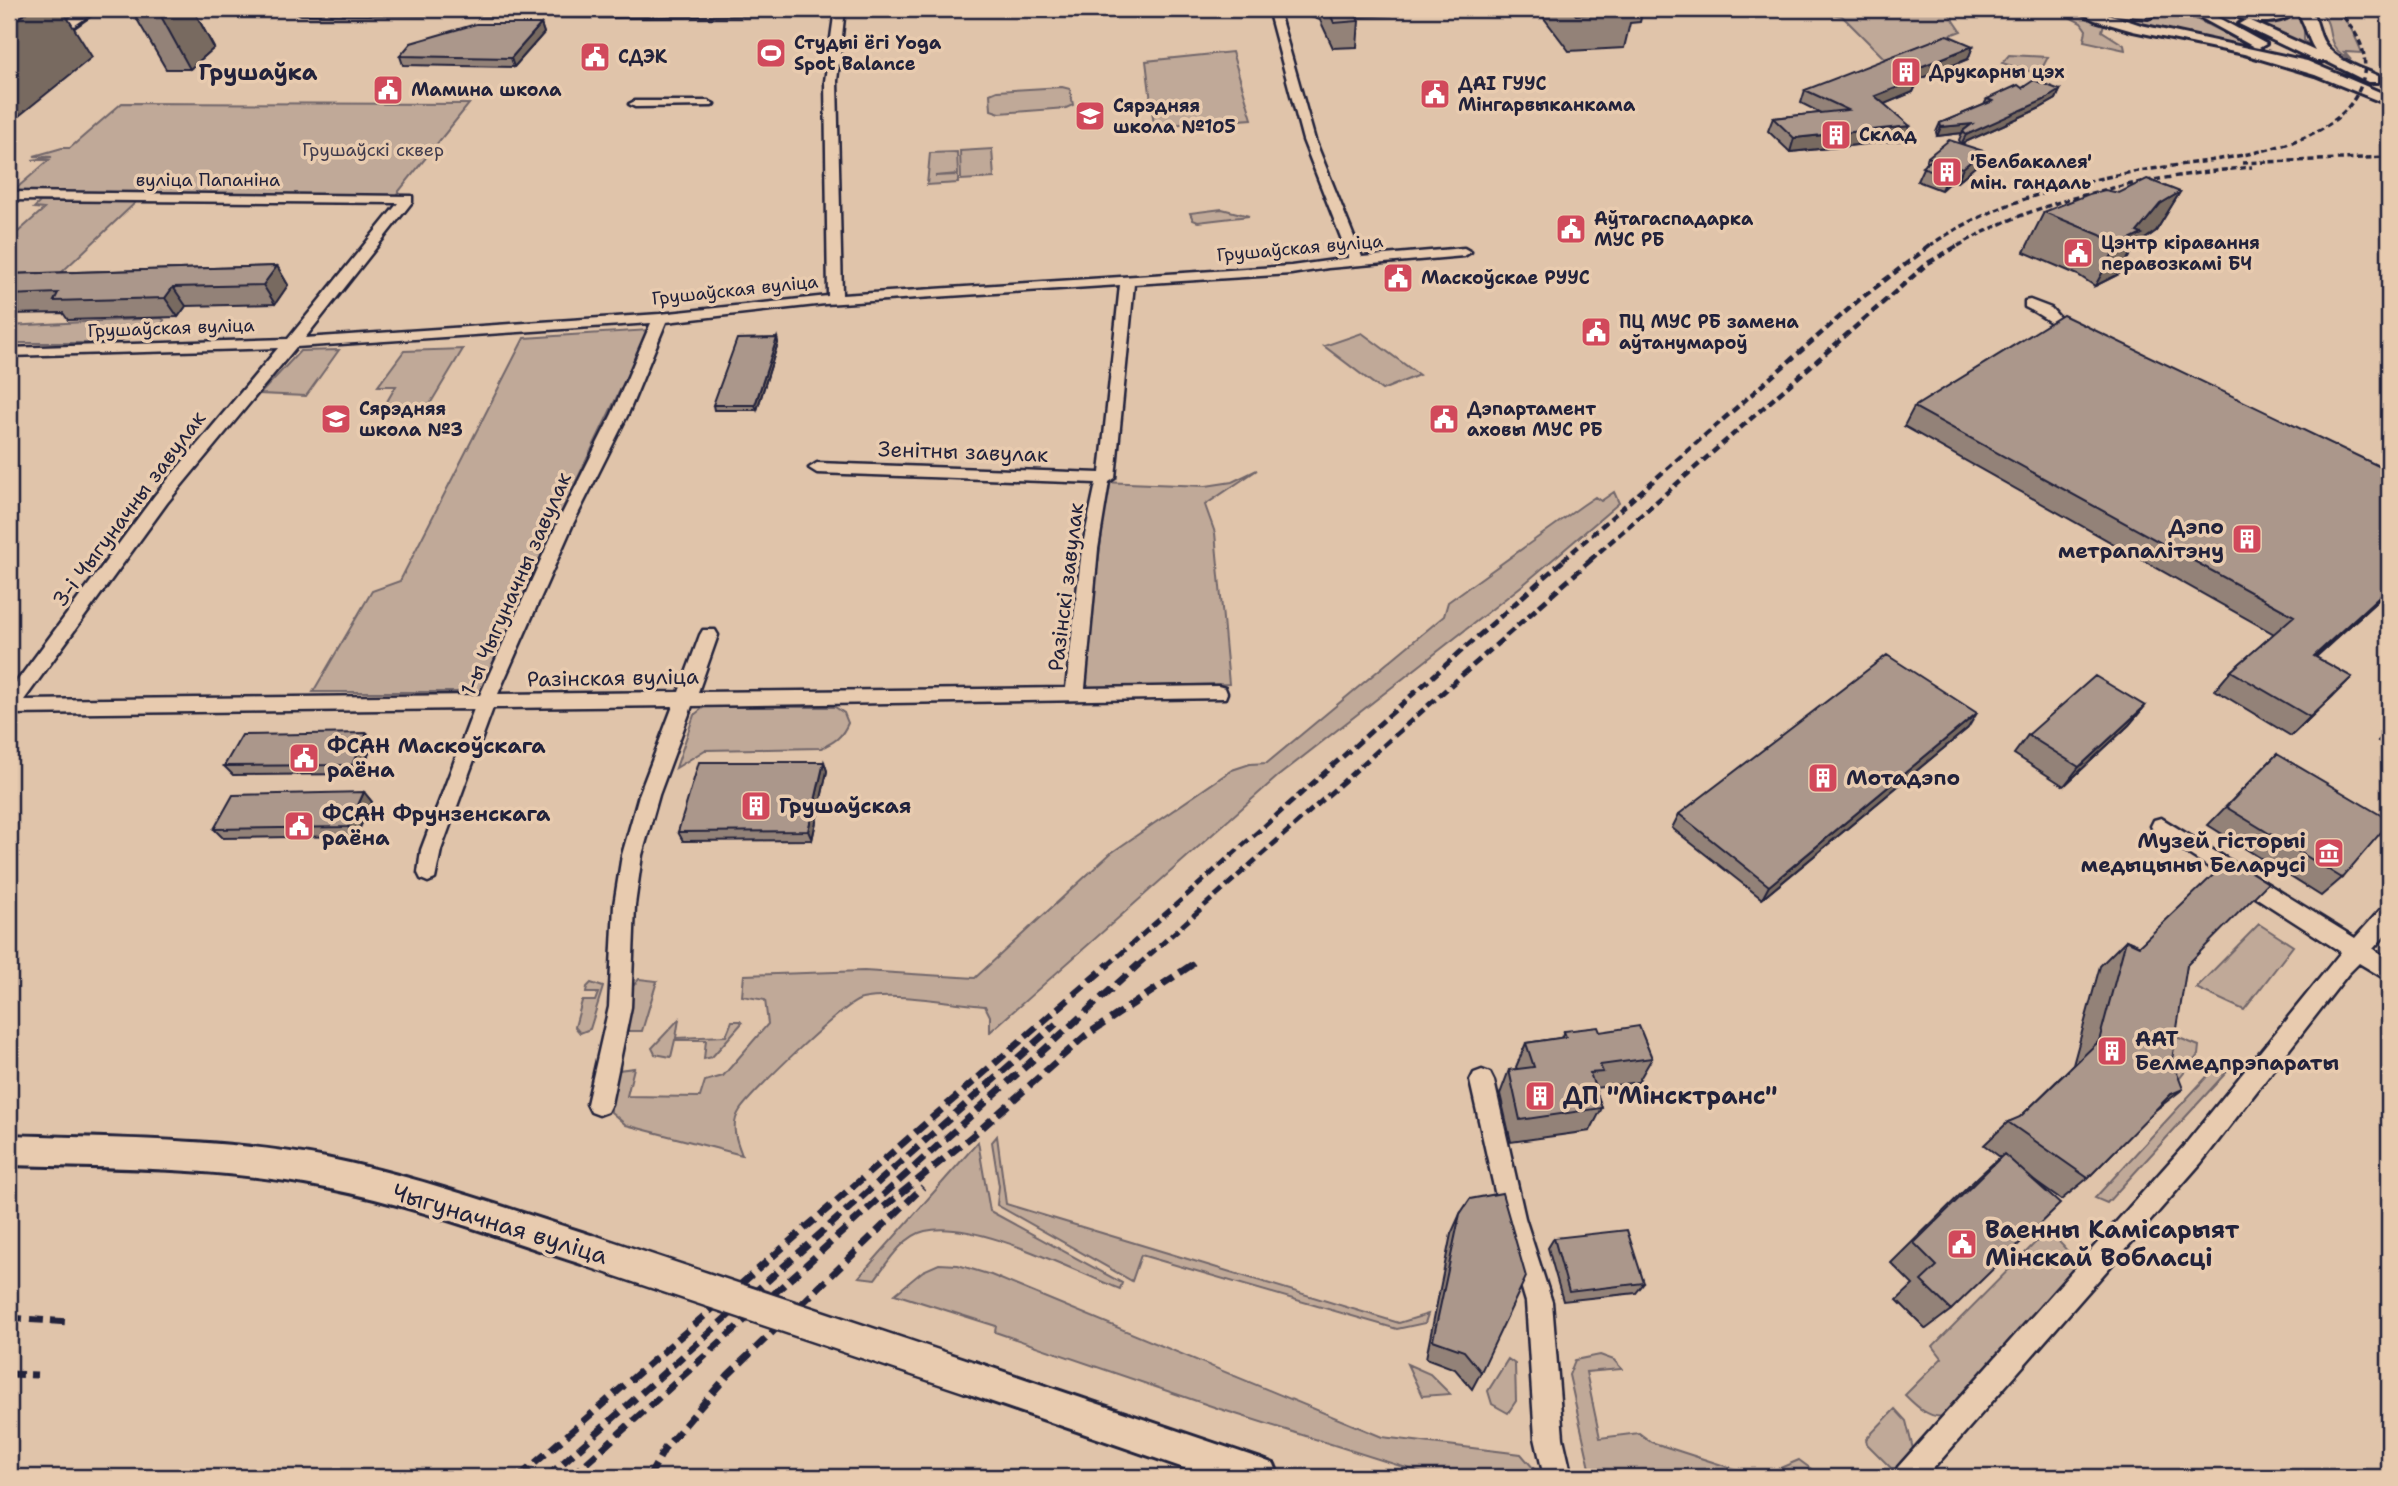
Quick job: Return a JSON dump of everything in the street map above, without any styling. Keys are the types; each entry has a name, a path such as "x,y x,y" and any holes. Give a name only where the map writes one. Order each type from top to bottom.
{"main road":[{"path":"9,52 70,9"},
{"path":"9,68 92,9"},
{"path":"301,9 597,12 855,9"},
{"path":"2082,9 2140,29 2251,51 2317,71"},
{"path":"2107,9 2138,15 2161,9"},
{"path":"2192,9 2317,71 2389,101"},
{"path":"2217,9 2293,47 2389,85"},
{"path":"2225,9 2271,18 2284,15 2285,11 2282,9"},
{"path":"2302,9 2312,20 2315,41 2321,49 2374,79"},
{"name":"Чыгуначная вуліца","path":"9,1150 235,1160 327,1173 432,1201 591,1251 1261,1477"}],"street":[{"path":"835,300 831,81 840,9"},
{"path":"1273,9 1309,140 1357,262"},
{"path":"635,104 708,104"},
{"name":"вуліца Папаніна","path":"9,196 408,199 291,343"},
{"name":"Грушаўская вуліца","path":"9,352 291,343 660,318 835,300 1302,269 1464,252"},
{"name":"Разінскі завулак","path":"1075,694 1090,548 1105,482 1127,281"},
{"path":"2030,304 2046,312 2054,320 2087,335"},
{"name":"1-ы Чыгуначны завулак","path":"428,873 431,850 496,676 565,524 620,414 660,318"},
{"name":"3-і Чыгуначны завулак","path":"9,707 161,499 291,343"},
{"name":"Зенітны завулак","path":"817,468 1105,482"},
{"path":"599,1104 621,996 625,936 623,906 628,873 640,825 677,716 686,700 709,635"},
{"name":"Разінская вуліца","path":"9,707 1218,693"},
{"path":"2161,826 2389,971"},
{"path":"1908,1477 2192,1155 2340,967 2389,915"},
{"path":"1482,1081 1513,1218 1539,1302 1549,1438 1558,1477"}],"green space":[{"path":"1825,9 1946,9 1961,31 1885,59 1842,16 1831,14"},
{"path":"2017,9 2069,9 2104,24 2102,31 2124,45 2125,50 2084,41 2086,30 2081,23 2062,13"},
{"path":"2092,9 2144,17 2176,9 2256,49 2140,26"},
{"path":"2289,9 2294,9 2304,20 2304,40 2312,49 2244,17 2277,21 2294,15"},
{"path":"2317,9 2330,9 2339,13 2351,29 2362,53 2344,52 2351,60 2341,54 2335,48 2324,16"},
{"path":"1232,52 1252,119 1154,126 1146,61"},
{"path":"2009,55 2048,57 2039,74 2002,63"},
{"path":"1062,87 1070,89 1073,105 1066,108 1000,113 991,110 990,94 997,91"},
{"name":"Грушаўскі сквер","path":"122,103 469,104 396,195 11,193 49,160 32,160 52,157 34,156 70,148"},
{"path":"992,149 994,178 961,180 960,151"},
{"path":"957,152 958,174 935,176 958,175 958,183 927,185 930,153"},
{"path":"40,202 136,202 45,288 9,289 9,240 44,209 34,208"},
{"path":"1222,209 1249,216 1198,222 1193,220 1190,213"},
{"path":"161,318 163,323 115,343 9,343 9,326"},
{"path":"649,330 561,513 481,692 313,692 372,591 400,581 524,338"},
{"path":"1362,333 1419,375 1382,390 1324,346"},
{"path":"463,349 430,404 385,405 396,386 378,386 404,351"},
{"path":"339,350 306,396 260,394 300,351"},
{"path":"1257,470 1205,505 1215,533 1229,684 1082,688 1108,485 1101,482 1206,486 1232,482"},
{"path":"1614,492 1619,503 1524,584 1277,777 990,1032 990,1016 985,1006 907,997 862,999 819,1031 779,1068 740,1110 735,1127 742,1155 626,1125 611,1112 611,1071 634,1068 627,1096 700,1097 705,1081 723,1076 768,1024 765,1000 742,996 744,975 864,971 975,978 1111,853 1232,770 1250,764 1267,763 1444,616 1448,602 1595,497 1601,501"},
{"path":"704,707 835,707 844,713 848,723 838,738 821,748 705,750 676,768 694,715"},
{"path":"2259,924 2293,946 2244,1010 2196,988"},
{"path":"639,979 657,981 642,1031 624,1031 633,986"},
{"path":"591,983 603,987 590,1029 580,1033 575,1027 582,1001 595,1001 598,993 586,993"},
{"path":"679,1019 676,1038 726,1036 732,1021 742,1023 712,1057 704,1059 706,1040 675,1040 671,1057 655,1054 652,1048"},
{"path":"2169,1034 2199,1046 2198,1055 2153,1112"},
{"path":"2224,1058 2233,1065 2107,1203 2095,1198"},
{"path":"997,1136 1006,1204 1399,1323 1428,1314 1425,1323 1397,1329 1141,1255 1132,1281 997,1205 999,1186 992,1142"},
{"path":"978,1142 990,1211 1122,1283 1120,1289 1023,1248 970,1232 946,1229 917,1234 896,1251 875,1279 859,1277"},
{"path":"2047,1231 2068,1252 2072,1263 2072,1280 1945,1416 1934,1416 1923,1411 1905,1395 1942,1358 1933,1346"},
{"path":"939,1264 958,1265 991,1275 1382,1437 1521,1454 1541,1477 1435,1477 1220,1409 995,1332 996,1326 895,1294 923,1271"},
{"path":"1600,1355 1614,1360 1622,1369 1586,1372 1600,1438 1639,1433 1651,1442 1759,1477 1592,1477 1569,1375 1575,1360"},
{"path":"1508,1359 1515,1364 1516,1401 1508,1413 1492,1404 1488,1391"},
{"path":"1407,1364 1430,1374 1450,1394 1422,1396"},
{"path":"1895,1409 1906,1421 1913,1449 1896,1468 1891,1468 1867,1444 1866,1439"},
{"path":"1799,1460 1822,1477 1759,1477"}],"building":[{"path":"9,9 31,9 9,25"},
{"path":"1328,9 1352,9 1359,21 1334,23"},
{"path":"1571,9 1630,9 1632,11 1576,15"},
{"path":"476,24 541,24 511,58 400,56 411,43"},
{"path":"1947,35 1973,46 1905,73 1919,79 1875,96 1910,126 1794,138 1773,118 1848,110 1805,90"},
{"path":"2034,80 2060,90 2044,100 1966,135 1963,131 1972,124 1941,127 1940,123 1993,101 1987,99 2018,85 2022,88"},
{"path":"1949,140 1983,151 1963,168 1958,167 1947,176 1922,167 1933,159 1928,157"},
{"path":"2147,179 2180,192 2160,204 2137,232 2142,234 2117,246 2100,235 2044,212 2089,194 2105,190 2119,193"},
{"path":"277,266 263,285 173,287 165,298 54,301 58,293 9,295 9,274"},
{"name":"Дэпо метрапалітэну","path":"2063,315 2389,471 2389,587 2314,656 2352,677 2310,717 2231,671 2294,616 1914,407"},
{"path":"777,338 755,405 713,405 737,339"},
{"name":"Мотадэпо","path":"1887,655 1977,713 1769,886 1679,814"},
{"path":"2095,676 2145,706 2079,767 2028,735"},
{"path":"367,733 352,765 224,766 242,735"},
{"path":"2277,754 2389,820 2342,878 2226,807"},
{"name":"Грушаўская","path":"699,762 824,762 808,831 678,832"},
{"path":"364,792 348,827 214,829 233,795"},
{"name":"ААТ Белмедпрэпараты","path":"2230,859 2268,883 2187,965 2172,1060 2183,1089 2171,1094 2088,1178 2008,1122 2020,1117 2099,1041 2126,940 2139,946"},
{"path":"1639,1026 1652,1058 1600,1065 1603,1072 1590,1073 1602,1108 1520,1120 1509,1070 1534,1067 1526,1043 1566,1037 1564,1031 1598,1027 1600,1032"},
{"name":"Ваенны Камісарыят Мінскай Вобласці","path":"2004,1154 2060,1204 1951,1310 1921,1281 1937,1266 1914,1243"},
{"path":"1502,1193 1526,1277 1481,1372 1464,1351 1433,1340 1460,1214 1470,1199"},
{"path":"1627,1230 1644,1283 1569,1292 1554,1238"}],"railway":[{"path":"1931,245 1979,217 2033,196 2115,176 2274,148 2328,125 2348,107 2361,85 2365,63 2361,44 2337,9"},
{"path":"2376,9 2389,15"},
{"path":"2242,163 2389,157"},
{"path":"1958,246 2027,213 2101,191 2176,176 2252,167"},
{"path":"1590,560 1928,263 1961,244"},
{"path":"1563,560 1859,300 1931,245"},
{"path":"1107,966 1565,559"},
{"path":"1137,966 1592,559"},
{"path":"1190,966 1194,963"},
{"path":"519,1477 1109,964"},
{"path":"571,1477 1139,964"},
{"path":"884,1207 982,1128 1085,1036 1190,966"},
{"path":"547,1477 1056,1024"},
{"path":"649,1477 665,1448 728,1375 923,1187"},
{"path":"9,1318 68,1322"},
{"path":"9,1374 37,1375"}],"place":[{"name":"Студыі ёгі Yoga Spot Balance","path":"771,53"},
{"name":"СДЭК","path":"595,57"},
{"name":"Друкарны цэх","path":"1906,72"},
{"name":"Мамина школа","path":"388,90"},
{"name":"ДАІ ГУУС Мінгарвыканкама","path":"1435,94"},
{"name":"Сярэдняя школа №105","path":"1090,116"},
{"name":"Склад","path":"1836,135"},
{"name":"'Белбакалея' мін. гандаль","path":"1947,172"},
{"name":"Аўтагаспадарка МУС РБ","path":"1571,229"},
{"name":"Цэнтр кіравання перавозкамі БЧ","path":"2078,253"},
{"name":"Маскоўскае РУУС","path":"1398,278"},
{"name":"ПЦ МУС РБ замена аўтанумароў","path":"1596,332"},
{"name":"Сярэдняя школа №3","path":"336,419"},
{"name":"Дэпартамент аховы МУС РБ","path":"1444,419"},
{"name":"Дэпо метрапалітэну","path":"2247,539"},
{"name":"ФСАН Маскоўскага раёна","path":"304,758"},
{"name":"Мотадэпо","path":"1823,778"},
{"name":"Грушаўская","path":"756,806"},
{"name":"ФСАН Фрунзенскага раёна","path":"299,826"},
{"name":"Музей гісторыі медыцыны Беларусі","path":"2329,853"},
{"name":"ААТ Белмедпрэпараты","path":"2112,1051"},
{"name":"ДП \"Мінсктранс\"","path":"1540,1096"},
{"name":"Ваенны Камісарыят Мінскай Вобласці","path":"1962,1244"}],"district":[{"name":"Грушаўка","path":"258,72"}]}
